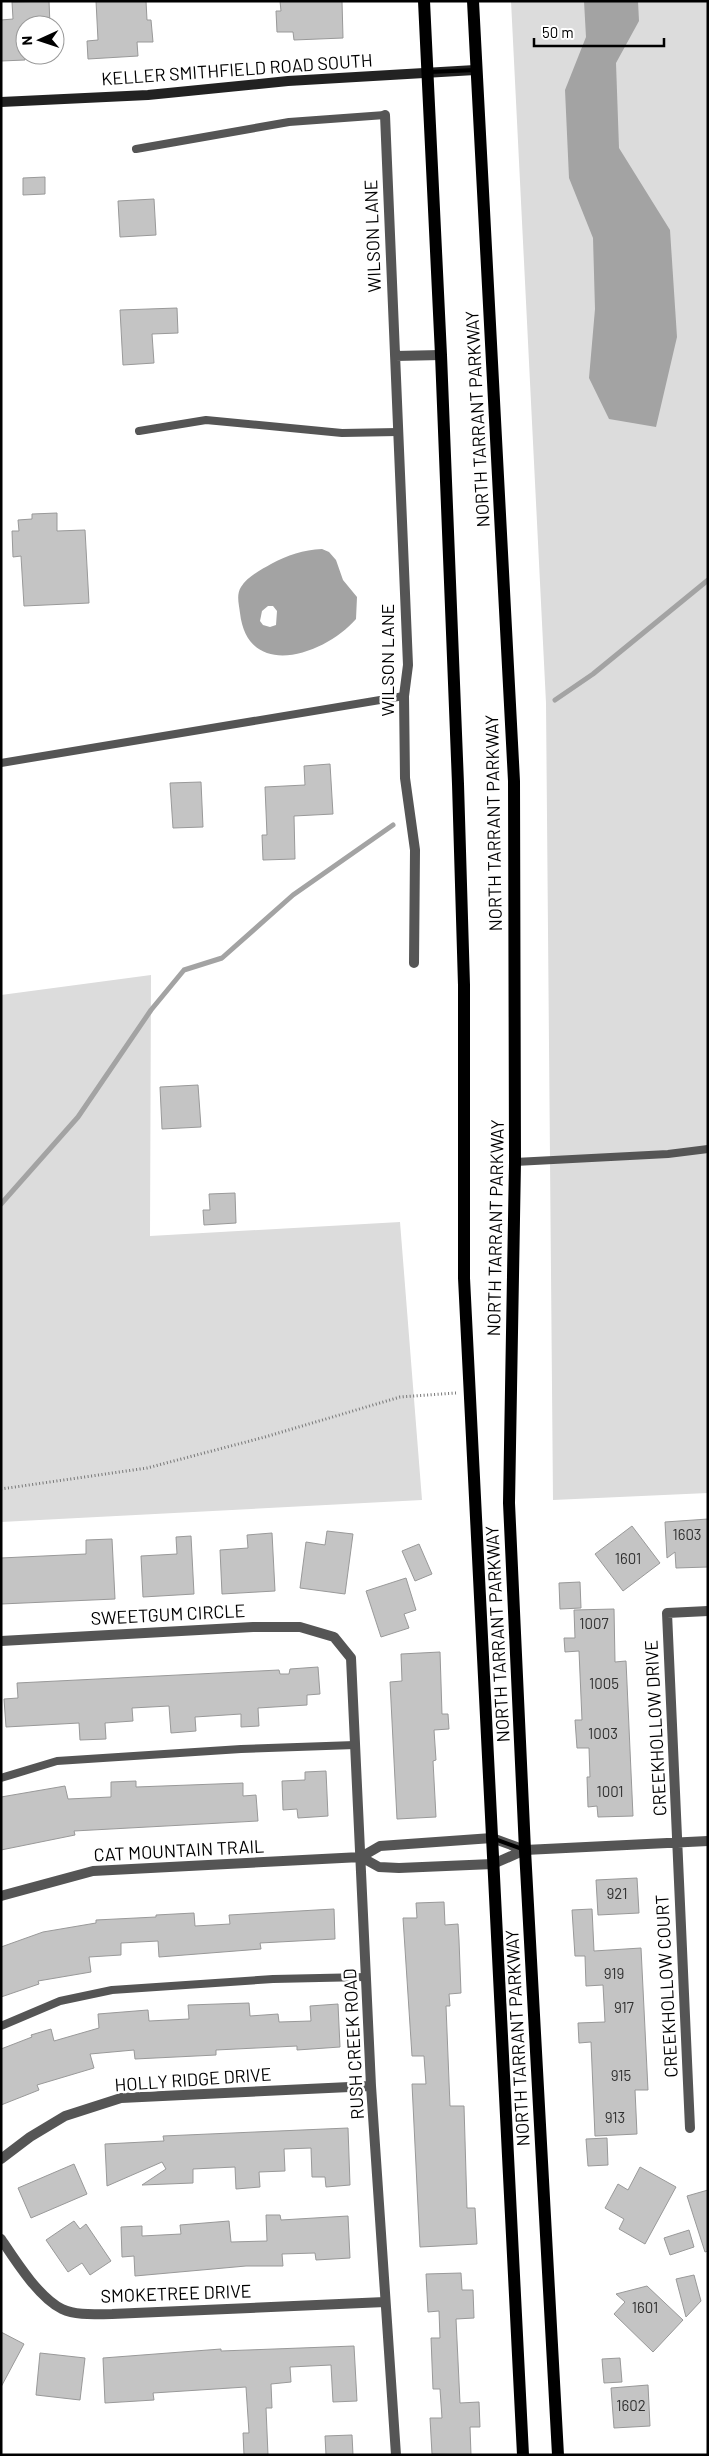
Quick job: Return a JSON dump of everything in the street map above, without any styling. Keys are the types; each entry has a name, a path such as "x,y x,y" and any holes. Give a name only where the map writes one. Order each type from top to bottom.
{"main road":[{"name":"NORTH TARRANT PARKWAY","path":"424,1 441,356 458,784 464,985 463,1264 523,2455"},
{"name":"NORTH TARRANT PARKWAY","path":"473,1 475,70 485,259 489,277 514,781 515,1162 509,1503 525,1850 558,2455"},
{"name":"KELLER SMITHFIELD ROAD SOUTH","path":"1,102 148,95 288,80 475,70"}],"street":[{"name":"WILSON LANE","path":"385,115 408,665 404,696 405,778 415,850 414,963"},
{"path":"395,356 441,356"},
{"name":"CREEKHOLLOW DRIVE","path":"677,1843 667,1613 708,1610"},
{"name":"SWEETGUM CIRCLE","path":"1,1641 253,1627 300,1627 334,1637"},
{"name":"RUSH CREEK ROAD","path":"334,1637 351,1658 371,2086 396,2455"},
{"name":"CAT MOUNTAIN TRAIL","path":"1,1896 93,1871 361,1857 380,1846 492,1838 525,1850"},
{"name":"CAT MOUNTAIN TRAIL","path":"361,1857 379,1867 399,1868 493,1864 525,1850 708,1841"},
{"name":"CREEKHOLLOW COURT","path":"677,1843 690,2128"},
{"name":"HOLLY RIDGE DRIVE","path":"1,2159 30,2136 65,2116 121,2098 371,2086"},
{"name":"SMOKETREE DRIVE","path":"1,2239 16,2262 44,2294 62,2309 80,2313 112,2314 385,2302"}],"lane":[{"path":"136,149 289,122 385,115"},
{"path":"139,431 206,420 342,432 398,432"},
{"path":"1,763 404,696"},
{"path":"515,1162 668,1154 708,1149"},
{"path":"1,1778 57,1762 241,1749 355,1745"},
{"path":"1,2026 60,2001 112,1990 273,1979 366,1977"}],"path":[{"path":"1,1489 147,1468 265,1437 400,1397 469,1392"}],"highlighted area":[{"path":"475,70 514,781 515,1162 509,1503 525,1850 492,1838 463,1256 464,985 458,784 429,72"}],"shaded area":[{"path":"511,1 708,1 708,1493 553,1500 546,703"},
{"path":"584,1 638,1 639,21 616,63 619,148 670,230 677,337 656,427 609,419 589,378 595,309 593,238 569,178 565,90 586,37"},
{"path":"322,549 329,552 336,560 343,580 357,597 356,619 343,632 326,643 308,651 290,655 272,654 257,648 246,635 240,613 239,590 247,580 263,568 277,561 308,550","holes":["268,606 273,606 277,611 276,625 270,627 263,625 260,621 262,611"]},
{"path":"151,975 150,1236 400,1222 422,1500 1,1522 1,995"}],"building":[{"path":"49,1 50,15 15,15 15,60 1,61 1,20 13,19 12,2"},
{"path":"96,1 146,1 147,20 151,20 153,42 137,42 138,56 88,59 87,41 98,40"},
{"path":"280,1 342,1 343,38 294,40 293,32 277,32 276,11 281,11"},
{"path":"45,177 45,194 23,195 23,178"},
{"path":"154,199 156,235 120,237 118,201"},
{"path":"177,308 178,333 152,334 154,363 123,365 120,310"},
{"path":"57,513 57,531 85,530 89,603 24,606 21,556 13,557 12,531 19,531 18,520 32,519 32,514"},
{"path":"330,764 333,814 294,816 295,859 263,860 262,835 267,835 265,787 305,785 304,766"},
{"path":"201,782 203,827 173,828 170,783"},
{"path":"198,1085 201,1127 162,1129 160,1087"},
{"path":"235,1193 236,1223 204,1225 203,1210 210,1210 209,1194"},
{"path":"708,1519 708,1567 676,1568 675,1552 667,1558 665,1522"},
{"path":"632,1526 660,1563 623,1591 595,1554"},
{"path":"327,1531 353,1534 345,1594 300,1588 306,1542 325,1545"},
{"path":"272,1533 275,1591 222,1594 220,1550 248,1548 247,1535"},
{"path":"191,1536 194,1594 143,1597 141,1556 177,1554 176,1537"},
{"path":"112,1539 115,1599 1,1604 1,1558 86,1554 86,1540"},
{"path":"419,1544 432,1574 415,1581 402,1551"},
{"path":"406,1578 416,1610 404,1614 409,1628 381,1637 366,1591"},
{"path":"580,1582 581,1608 560,1609 559,1583"},
{"path":"614,1609 615,1662 626,1661 633,1816 598,1817 597,1806 588,1807 587,1777 590,1777 589,1748 577,1748 575,1720 582,1720 579,1651 565,1652 564,1638 575,1638 574,1610"},
{"path":"440,1652 442,1714 448,1714 449,1729 434,1730 436,1760 433,1761 436,1817 397,1819 390,1682 402,1681 401,1654"},
{"path":"318,1667 320,1694 307,1695 307,1705 258,1708 259,1726 241,1727 241,1714 195,1717 196,1731 171,1733 169,1706 132,1708 133,1721 105,1723 106,1739 80,1740 79,1723 6,1727 4,1699 18,1698 17,1683 279,1670 280,1674 289,1674 290,1669"},
{"path":"326,1771 328,1816 298,1818 297,1809 283,1810 282,1781 305,1780 305,1772"},
{"path":"136,1781 136,1787 243,1783 243,1796 256,1795 258,1821 74,1831 75,1835 1,1850 1,1797 65,1786 68,1799 111,1797 111,1782"},
{"path":"637,1878 639,1913 598,1915 596,1880"},
{"path":"444,1902 445,1925 458,1924 461,1993 449,1994 450,2006 446,2006 450,2106 464,2106 467,2208 475,2208 477,2244 420,2247 412,2084 426,2084 424,2056 412,2056 403,1918 417,1918 416,1903"},
{"path":"334,1909 335,1939 260,1943 261,1949 159,1957 158,1941 121,1943 121,1955 89,1957 91,1972 38,1981 39,1984 1,1997 1,1947 43,1932 96,1923 96,1920 156,1917 156,1915 194,1913 195,1926 230,1924 229,1915"},
{"path":"592,1909 594,1951 641,1948 648,2090 635,2090 637,2134 595,2136 591,2042 579,2043 578,2023 605,2022 603,1985 586,1986 585,1956 575,1956 572,1910"},
{"path":"249,2003 250,2016 278,2014 279,2022 311,2021 310,2006 338,2004 340,2047 297,2050 297,2046 216,2050 216,2055 135,2059 134,2050 90,2054 94,2068 37,2085 39,2090 1,2105 1,2049 32,2037 31,2035 51,2029 54,2041 99,2028 98,2014 148,2010 149,2021 189,2019 188,2005"},
{"path":"348,2128 350,2185 326,2187 325,2177 312,2177 311,2148 284,2149 285,2171 259,2172 260,2187 236,2189 235,2167 193,2169 193,2183 142,2185 166,2169 162,2162 107,2186 105,2144 164,2141 163,2136"},
{"path":"607,2138 608,2165 588,2166 586,2139"},
{"path":"74,2164 87,2194 31,2218 18,2188"},
{"path":"640,2167 676,2187 645,2244 619,2229 624,2219 605,2208 618,2184 628,2190"},
{"path":"708,2190 708,2251 705,2252 687,2196"},
{"path":"266,2215 280,2215 281,2220 348,2216 350,2258 316,2260 315,2253 282,2254 283,2266 246,2266 135,2276 134,2256 122,2257 121,2227 142,2226 142,2236 181,2234 180,2225 229,2221 231,2242 267,2241"},
{"path":"74,2221 80,2229 86,2224 111,2261 90,2275 82,2263 68,2272 46,2240"},
{"path":"689,2230 694,2247 670,2255 664,2238"},
{"path":"461,2273 462,2290 473,2290 474,2318 456,2319 460,2403 479,2402 480,2427 470,2427 471,2455 432,2454 430,2418 442,2418 440,2389 433,2389 431,2338 440,2338 439,2311 428,2312 426,2274"},
{"path":"694,2275 701,2301 686,2317 676,2279"},
{"path":"647,2286 683,2320 653,2352 614,2314 625,2302 616,2294"},
{"path":"1,2332 24,2344 1,2387"},
{"path":"354,2346 357,2401 333,2402 331,2365 290,2367 291,2382 271,2384 272,2408 266,2408 268,2455 244,2455 243,2433 249,2433 246,2387 153,2393 154,2400 105,2403 103,2358 221,2349 221,2351"},
{"path":"40,2353 85,2358 80,2400 36,2395"},
{"path":"620,2358 622,2382 604,2383 602,2359"},
{"path":"648,2385 650,2426 614,2428 611,2388"},
{"path":"352,2435 353,2455 326,2455 325,2436"}],"waterway":[{"path":"555,700 593,674 708,580"},
{"path":"1,1204 78,1117 151,1010 184,970 222,958 293,895 393,825"}]}
